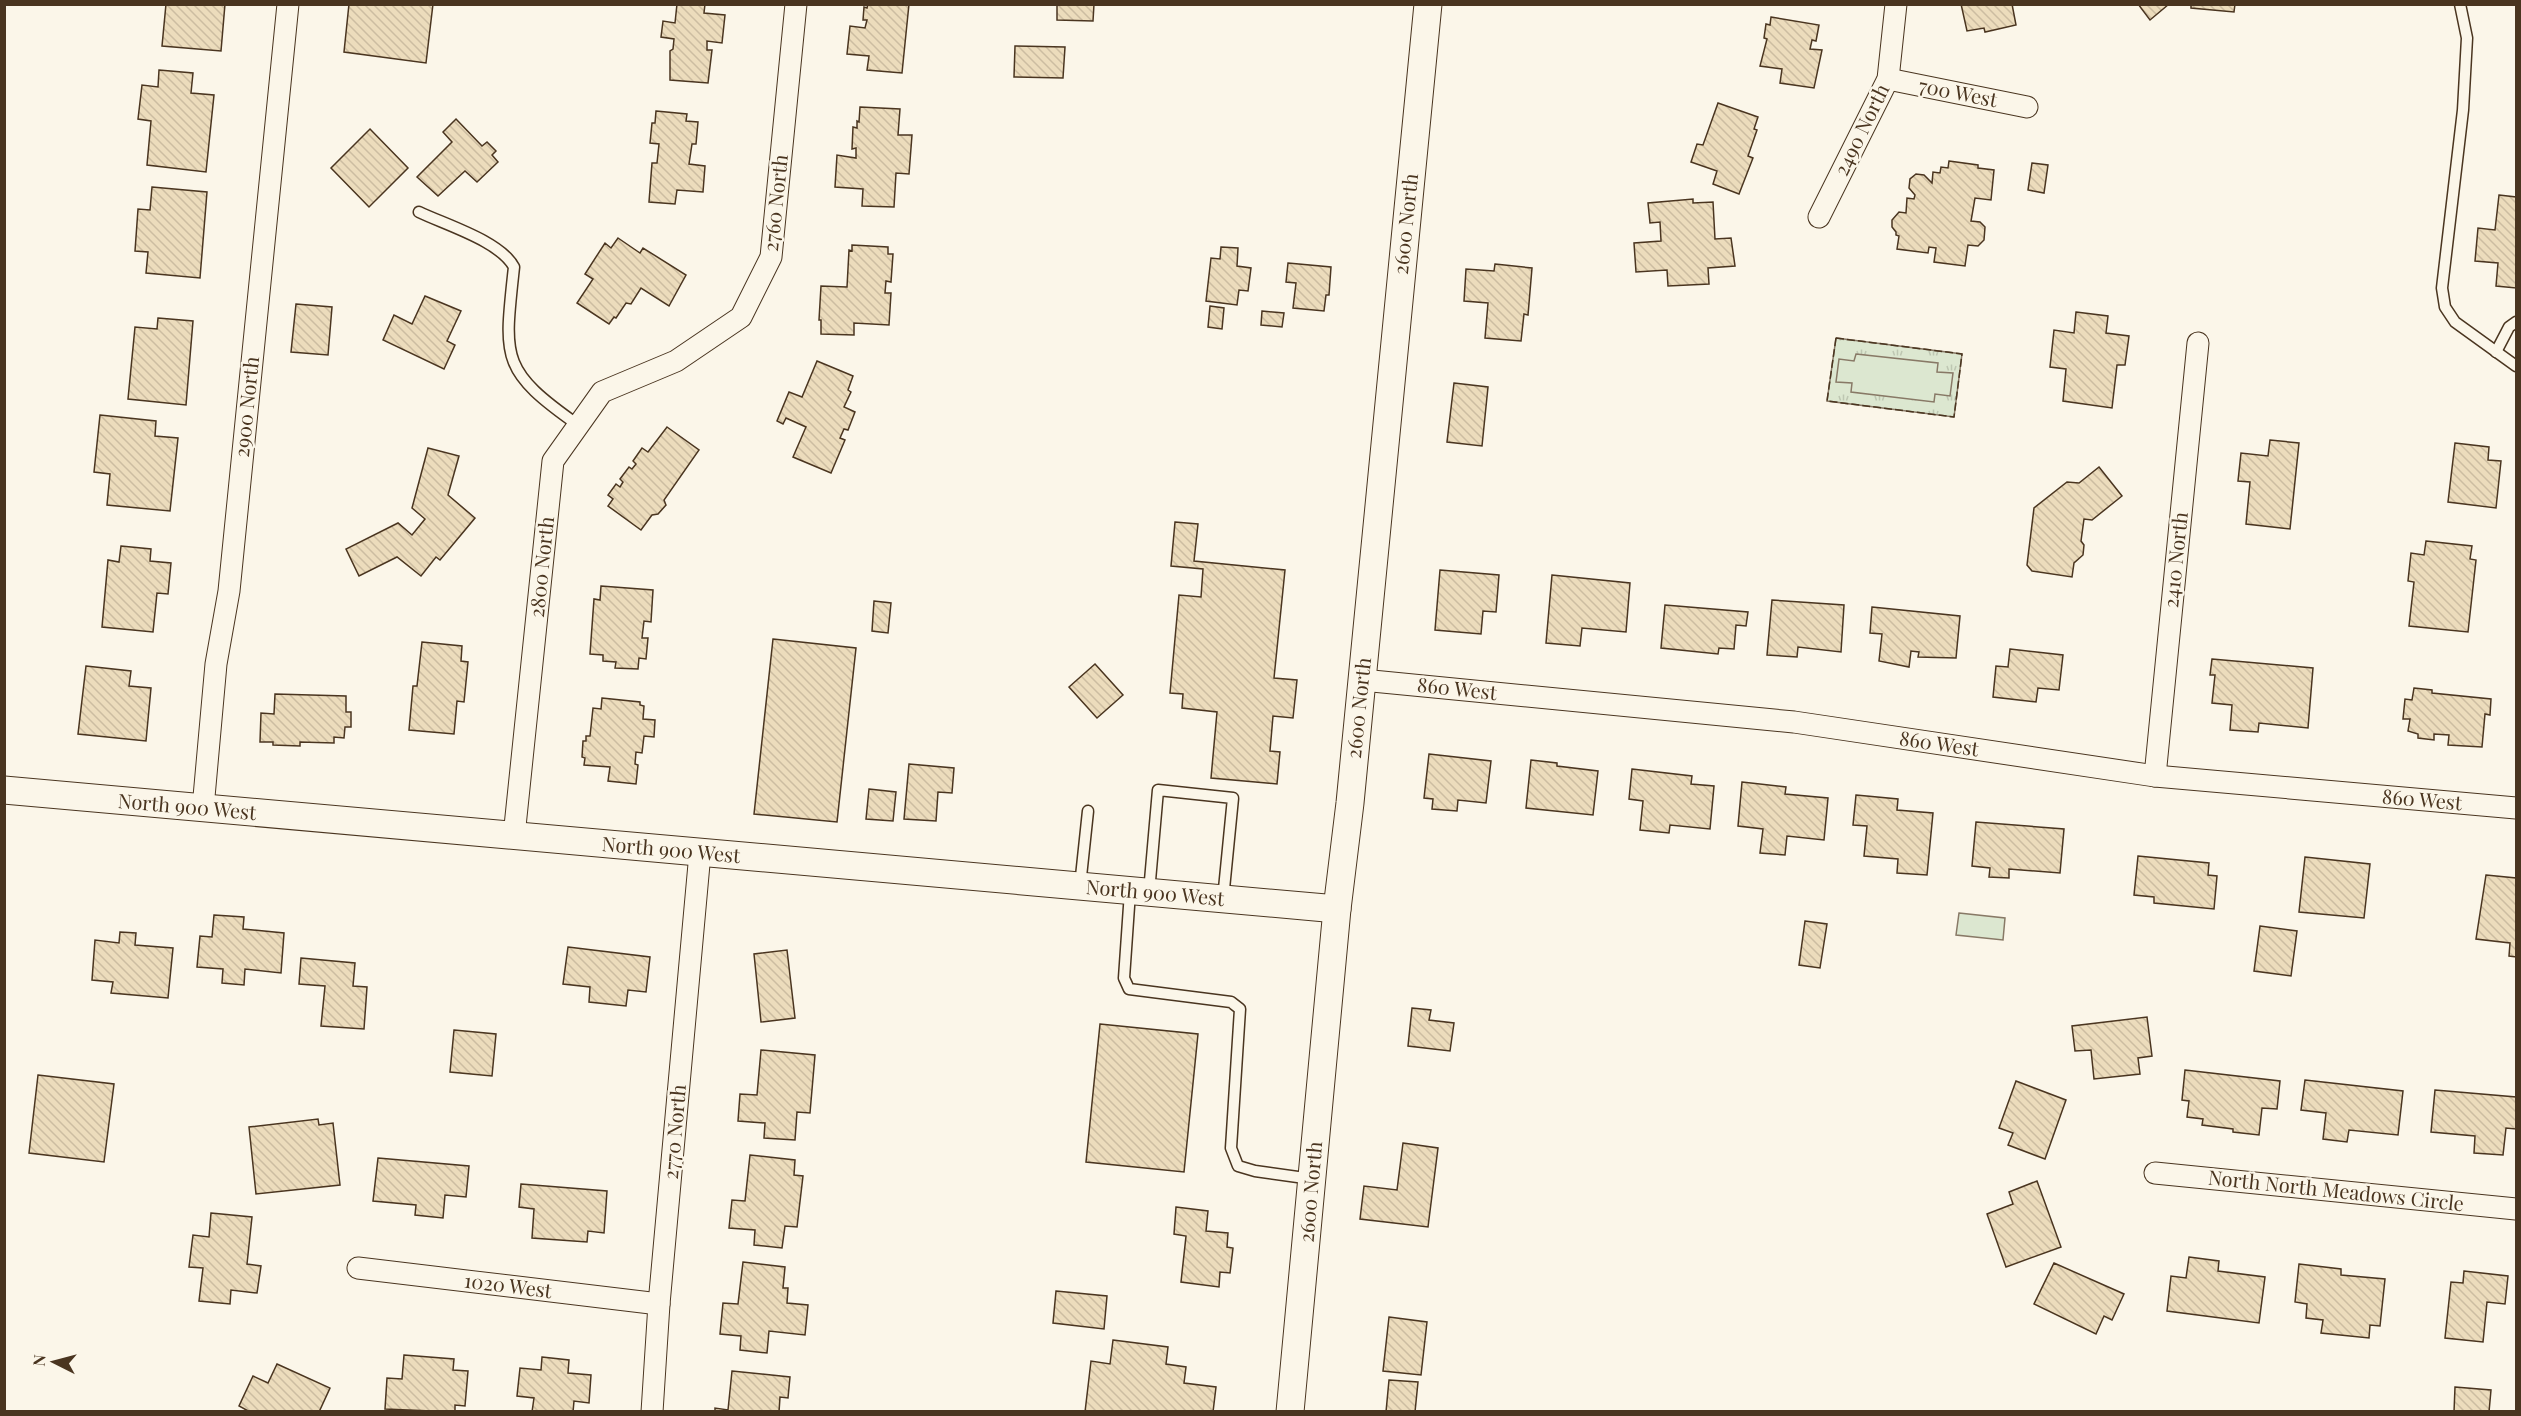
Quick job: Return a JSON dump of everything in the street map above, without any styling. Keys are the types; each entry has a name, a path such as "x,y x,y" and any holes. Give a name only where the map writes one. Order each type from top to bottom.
{"street":[{"name":"2900 North","path":"203,808 216,664 229,591 288,4"},
{"name":"2760 North","path":"676,361 741,317 771,257 796,4"},
{"name":"2600 North","path":"1290,1412 1337,909 1362,680 1428,4"},
{"name":"2490 North","path":"1819,217 1888,79 1896,4"},
{"name":"700 West","path":"1888,79 2027,107"},
{"name":"2410 North","path":"2155,776 2198,343"},
{"name":"2800 North","path":"514,836 553,462 602,392 676,361"},
{"name":"860 West","path":"1362,680 1794,722 2155,776 2517,808"},
{"name":"North 900 West","path":"4,790 1337,909"},
{"name":"2770 North","path":"652,1412 659,1304 700,853"},
{"name":"North North Meadows Circle","path":"2155,1173 2517,1209"},
{"name":"1020 West","path":"358,1268 659,1304"}],"lane":[{"path":"2460,4 2467,38 2463,110 2442,288 2445,307 2455,321 2517,366"},
{"path":"419,212 493,247 510,260 514,267 508,334 510,352 516,369 527,386 542,400 578,426"},
{"path":"2496,352 2509,327 2517,322"},
{"path":"1223,899 1233,798 1158,790 1124,978 1129,988 1231,1002 1240,1009 1231,1148 1238,1166 1255,1172 1312,1179"},
{"path":"1080,886 1088,811"}],"green space":[{"path":"1836,338 1962,354 1954,417 1827,401"},
{"path":"1856,354 1938,363 1937,372 1953,373 1950,396 1935,394 1934,402 1851,392 1852,383 1836,382 1839,359 1854,361"},
{"path":"1959,913 2005,918 2003,940 1956,935"}],"building":[{"path":"166,4 225,4 221,51 162,46"},
{"path":"349,4 433,4 426,63 344,52"},
{"path":"677,4 705,4 704,13 725,15 722,43 707,41 707,50 712,50 708,83 670,80 670,51 673,49 674,39 661,37 663,21 675,23"},
{"path":"868,4 909,4 902,73 867,70 869,56 847,54 850,26 865,28 867,20 863,20 864,7 867,8"},
{"path":"1057,4 1094,4 1093,21 1057,20"},
{"path":"1961,4 2012,4 2016,25 1985,32 1984,28 1967,31"},
{"path":"2138,4 2169,4 2150,20"},
{"path":"2191,4 2235,4 2234,12 2191,8"},
{"path":"1771,17 1819,25 1816,41 1812,40 1810,49 1822,50 1814,88 1780,83 1782,69 1760,66 1767,39 1764,38 1766,24 1770,25"},
{"path":"1015,46 1065,47 1063,78 1014,77"},
{"path":"159,70 193,73 191,93 214,95 206,172 147,165 151,121 138,119 142,85 158,87"},
{"path":"1718,103 1758,117 1754,129 1757,130 1748,156 1753,158 1739,194 1713,184 1717,171 1691,162 1697,144 1703,145"},
{"path":"860,107 900,109 898,135 912,135 909,174 896,173 894,207 862,206 863,189 835,187 837,155 856,158 856,148 852,149 853,127 857,128"},
{"path":"656,111 687,114 686,121 698,122 696,144 692,144 689,164 705,166 703,192 677,190 675,204 649,202 652,163 657,163 659,144 650,143"},
{"path":"456,119 482,146 487,142 496,151 492,155 498,162 477,182 465,171 438,196 417,177 452,142 443,132"},
{"path":"370,129 408,168 369,207 331,168"},
{"path":"1949,161 1994,170 1991,200 1975,198 1971,221 1980,222 1985,227 1984,240 1978,246 1968,245 1965,266 1934,262 1936,248 1929,247 1928,253 1897,249 1899,236 1892,227 1892,220 1899,212 1906,213 1907,198 1914,199 1915,195 1909,188 1910,179 1916,174 1924,175 1932,183 1933,172 1940,173 1941,167 1948,168"},
{"path":"2032,163 2048,165 2044,193 2028,190"},
{"path":"152,187 207,192 200,278 146,273 148,252 135,251 138,209 150,210"},
{"path":"2499,195 2516,197 2516,288 2496,286 2498,263 2475,261 2478,228 2495,230"},
{"path":"1693,199 1693,203 1713,202 1715,239 1731,238 1735,266 1708,268 1709,284 1668,286 1667,270 1636,272 1634,243 1661,241 1660,222 1650,223 1648,203"},
{"path":"618,238 640,253 643,248 686,275 669,306 641,288 631,304 626,303 609,324 577,303 593,279 585,274 605,243 611,248"},
{"path":"852,245 888,247 888,254 893,254 891,282 886,281 885,293 891,293 889,325 854,323 854,335 821,334 821,320 819,320 821,286 847,287 849,250 852,251"},
{"path":"1221,247 1238,248 1237,266 1251,268 1248,291 1239,290 1237,305 1206,301 1211,258 1220,259"},
{"path":"1288,263 1331,267 1329,295 1326,295 1324,311 1293,308 1296,283 1286,282"},
{"path":"1495,264 1532,268 1528,315 1524,314 1521,341 1485,338 1488,303 1464,301 1466,269 1494,271"},
{"path":"425,296 461,311 447,341 455,345 444,369 383,340 394,315 412,324"},
{"path":"296,304 332,307 328,355 291,352"},
{"path":"1210,306 1224,308 1222,329 1208,327"},
{"path":"1262,311 1284,313 1282,327 1261,325"},
{"path":"2076,312 2108,316 2106,333 2129,336 2125,365 2117,365 2112,408 2063,401 2066,369 2050,367 2054,330 2074,333"},
{"path":"158,318 193,321 186,405 128,399 135,327 157,329"},
{"path":"817,361 853,376 848,390 851,392 844,407 855,412 848,430 844,429 840,438 845,440 831,473 793,457 806,427 786,418 783,424 777,421 789,392 802,397"},
{"path":"1454,383 1488,387 1482,446 1447,442"},
{"path":"100,415 156,421 155,436 178,438 170,511 107,505 110,474 94,472"},
{"path":"667,427 699,450 664,500 666,505 658,514 652,515 641,530 608,506 613,499 608,495 616,484 620,487 623,482 620,479 629,467 632,469 636,464 633,461 642,448 648,452"},
{"path":"2270,440 2299,443 2290,529 2246,524 2250,482 2238,481 2241,453 2268,456"},
{"path":"2455,443 2489,447 2488,460 2501,461 2496,508 2448,502"},
{"path":"428,448 459,456 448,495 475,518 440,560 436,557 421,576 397,557 359,576 346,549 398,523 412,535 425,519 412,508"},
{"path":"2099,467 2122,496 2092,520 2084,519 2081,541 2084,545 2083,555 2074,563 2072,577 2032,571 2027,565 2034,508 2067,482 2079,483"},
{"path":"1175,522 1198,524 1194,561 1285,570 1274,678 1297,680 1293,718 1273,716 1270,751 1280,752 1277,784 1211,778 1217,712 1182,708 1183,694 1170,693 1179,595 1201,597 1203,569 1171,566"},
{"path":"2426,541 2472,546 2470,559 2476,560 2468,632 2409,626 2414,582 2408,581 2411,553 2424,555"},
{"path":"121,546 151,549 150,561 171,563 168,594 157,593 153,632 102,627 108,560 119,562"},
{"path":"1440,570 1499,575 1496,612 1483,611 1481,634 1435,630"},
{"path":"1552,575 1630,583 1626,632 1582,628 1580,646 1546,643"},
{"path":"601,586 653,590 651,622 644,621 642,638 648,638 646,659 639,658 638,669 615,668 616,662 603,661 603,655 590,654 594,599 600,600"},
{"path":"1772,600 1844,605 1841,652 1798,647 1797,657 1767,655"},
{"path":"874,601 891,603 888,633 872,631"},
{"path":"1665,605 1748,612 1746,626 1736,625 1734,649 1719,648 1718,654 1661,648"},
{"path":"1872,607 1960,616 1956,658 1918,657 1919,652 1911,651 1909,667 1879,661 1882,634 1870,633"},
{"path":"773,639 856,648 837,822 754,814"},
{"path":"422,642 462,646 461,661 468,662 464,702 457,701 454,734 409,730 413,686 417,686"},
{"path":"2010,649 2063,655 2059,690 2038,688 2036,702 1993,697 1996,666 2008,667"},
{"path":"2212,659 2313,668 2308,728 2259,723 2258,732 2230,730 2232,705 2212,703 2215,675 2210,675"},
{"path":"1095,664 1123,695 1097,718 1069,687"},
{"path":"86,666 131,671 129,686 151,688 146,741 78,734"},
{"path":"2414,688 2432,690 2432,693 2491,699 2490,715 2485,714 2482,747 2448,745 2449,735 2434,734 2434,740 2418,738 2418,734 2408,731 2410,719 2403,719 2405,699 2412,700"},
{"path":"275,694 346,696 346,712 351,712 351,727 345,727 344,738 334,737 334,743 300,742 300,746 260,742 261,713 274,714"},
{"path":"602,698 640,702 640,705 644,706 643,719 655,720 654,737 644,736 642,753 636,752 635,764 638,765 636,784 608,781 610,767 584,765 583,741 586,741 586,736 590,736 593,708 601,709"},
{"path":"1429,754 1491,761 1486,803 1458,800 1457,811 1432,809 1433,799 1424,798"},
{"path":"1531,760 1598,771 1593,815 1526,808"},
{"path":"909,764 954,768 952,793 938,792 936,821 904,819"},
{"path":"1632,769 1692,776 1691,784 1714,786 1710,829 1670,825 1669,833 1640,830 1643,801 1629,799"},
{"path":"1742,782 1786,787 1785,794 1828,798 1824,840 1787,836 1785,855 1760,853 1763,829 1738,826"},
{"path":"869,789 896,792 893,821 866,819"},
{"path":"1856,795 1898,799 1897,810 1933,813 1927,875 1897,873 1898,859 1864,856 1867,826 1853,825"},
{"path":"1976,822 2064,829 2060,873 2009,869 2009,878 1989,877 1990,868 1972,866"},
{"path":"2138,856 2209,863 2208,875 2217,876 2214,909 2154,903 2154,897 2134,895"},
{"path":"2305,857 2370,864 2364,918 2299,912"},
{"path":"2486,875 2516,878 2516,957 2509,956 2510,943 2476,939"},
{"path":"214,915 244,917 243,929 284,933 281,973 245,969 244,985 222,983 223,969 197,967 200,936 212,937"},
{"path":"1805,921 1827,924 1820,968 1799,965"},
{"path":"2260,926 2297,931 2291,976 2254,971"},
{"path":"120,932 136,933 135,945 173,948 168,998 111,993 113,982 92,980 95,940 119,943"},
{"path":"568,947 650,957 646,992 628,990 626,1006 589,1002 590,987 563,984"},
{"path":"787,950 795,1018 761,1022 754,954"},
{"path":"301,958 355,963 353,986 367,987 364,1029 321,1026 325,986 299,984"},
{"path":"1412,1008 1431,1010 1429,1020 1454,1023 1450,1051 1408,1046"},
{"path":"2147,1017 2152,1056 2138,1058 2140,1074 2094,1079 2091,1050 2075,1051 2072,1026"},
{"path":"1100,1024 1198,1034 1184,1172 1086,1162"},
{"path":"454,1030 496,1034 492,1076 450,1072"},
{"path":"761,1050 815,1055 810,1113 797,1112 795,1140 764,1138 765,1123 738,1121 740,1094 757,1095"},
{"path":"2185,1070 2280,1081 2277,1109 2262,1108 2259,1135 2202,1125 2203,1119 2187,1117 2189,1101 2182,1100"},
{"path":"38,1075 114,1084 104,1162 29,1153"},
{"path":"2305,1080 2403,1091 2398,1135 2349,1130 2347,1142 2323,1139 2326,1113 2301,1110"},
{"path":"2016,1081 2066,1100 2045,1159 2008,1145 2013,1133 1999,1128"},
{"path":"2435,1090 2516,1097 2516,1129 2506,1128 2503,1155 2474,1153 2475,1136 2431,1132"},
{"path":"318,1119 319,1125 333,1123 340,1185 256,1194 249,1127"},
{"path":"1403,1143 1438,1148 1428,1227 1360,1219 1364,1186 1397,1190"},
{"path":"750,1155 795,1160 794,1175 803,1176 797,1227 785,1226 782,1248 754,1245 755,1230 729,1228 732,1200 745,1201"},
{"path":"378,1158 469,1166 466,1197 445,1195 443,1218 415,1215 416,1205 373,1201"},
{"path":"2037,1181 2061,1247 2006,1267 1987,1214 2013,1204 2009,1192"},
{"path":"521,1184 607,1191 604,1233 588,1231 587,1242 532,1238 534,1209 519,1207"},
{"path":"1176,1207 1208,1211 1206,1231 1228,1233 1227,1247 1233,1248 1230,1273 1220,1272 1219,1287 1181,1282 1186,1236 1174,1234"},
{"path":"211,1213 252,1217 247,1264 261,1266 257,1293 231,1290 230,1304 199,1301 203,1268 189,1267 193,1235 209,1237"},
{"path":"2189,1257 2219,1261 2218,1271 2265,1277 2259,1323 2167,1311 2171,1276 2186,1278"},
{"path":"743,1262 785,1267 783,1288 788,1288 787,1303 808,1305 805,1335 769,1331 767,1353 740,1350 741,1336 720,1334 723,1303 738,1304"},
{"path":"2054,1263 2124,1294 2112,1320 2104,1316 2096,1334 2034,1304"},
{"path":"2299,1264 2341,1269 2341,1275 2385,1279 2380,1326 2370,1325 2369,1338 2321,1333 2323,1320 2306,1318 2307,1304 2295,1302"},
{"path":"2464,1271 2508,1276 2505,1304 2487,1302 2483,1342 2445,1338 2451,1282 2463,1283"},
{"path":"1056,1291 1107,1296 1104,1329 1053,1323"},
{"path":"1389,1317 1427,1322 1421,1375 1383,1371"},
{"path":"1113,1340 1168,1347 1166,1364 1186,1367 1184,1383 1216,1387 1213,1412 1085,1412 1091,1361 1110,1364"},
{"path":"404,1355 454,1359 453,1370 468,1371 465,1406 455,1405 455,1412 385,1409 387,1378 402,1379"},
{"path":"542,1357 569,1360 568,1373 591,1375 589,1403 574,1401 573,1412 532,1412 534,1398 517,1396 520,1368 541,1370"},
{"path":"277,1364 330,1388 319,1412 250,1412 239,1406 253,1376 268,1383"},
{"path":"732,1371 790,1377 788,1398 780,1397 779,1412 715,1412 715,1408 728,1410"},
{"path":"1389,1380 1418,1382 1415,1412 1386,1412"},
{"path":"2455,1387 2491,1390 2489,1412 2454,1412"}],"fence":[{"path":"1836,338 1962,354 1954,417 1827,401 1836,338"}]}
